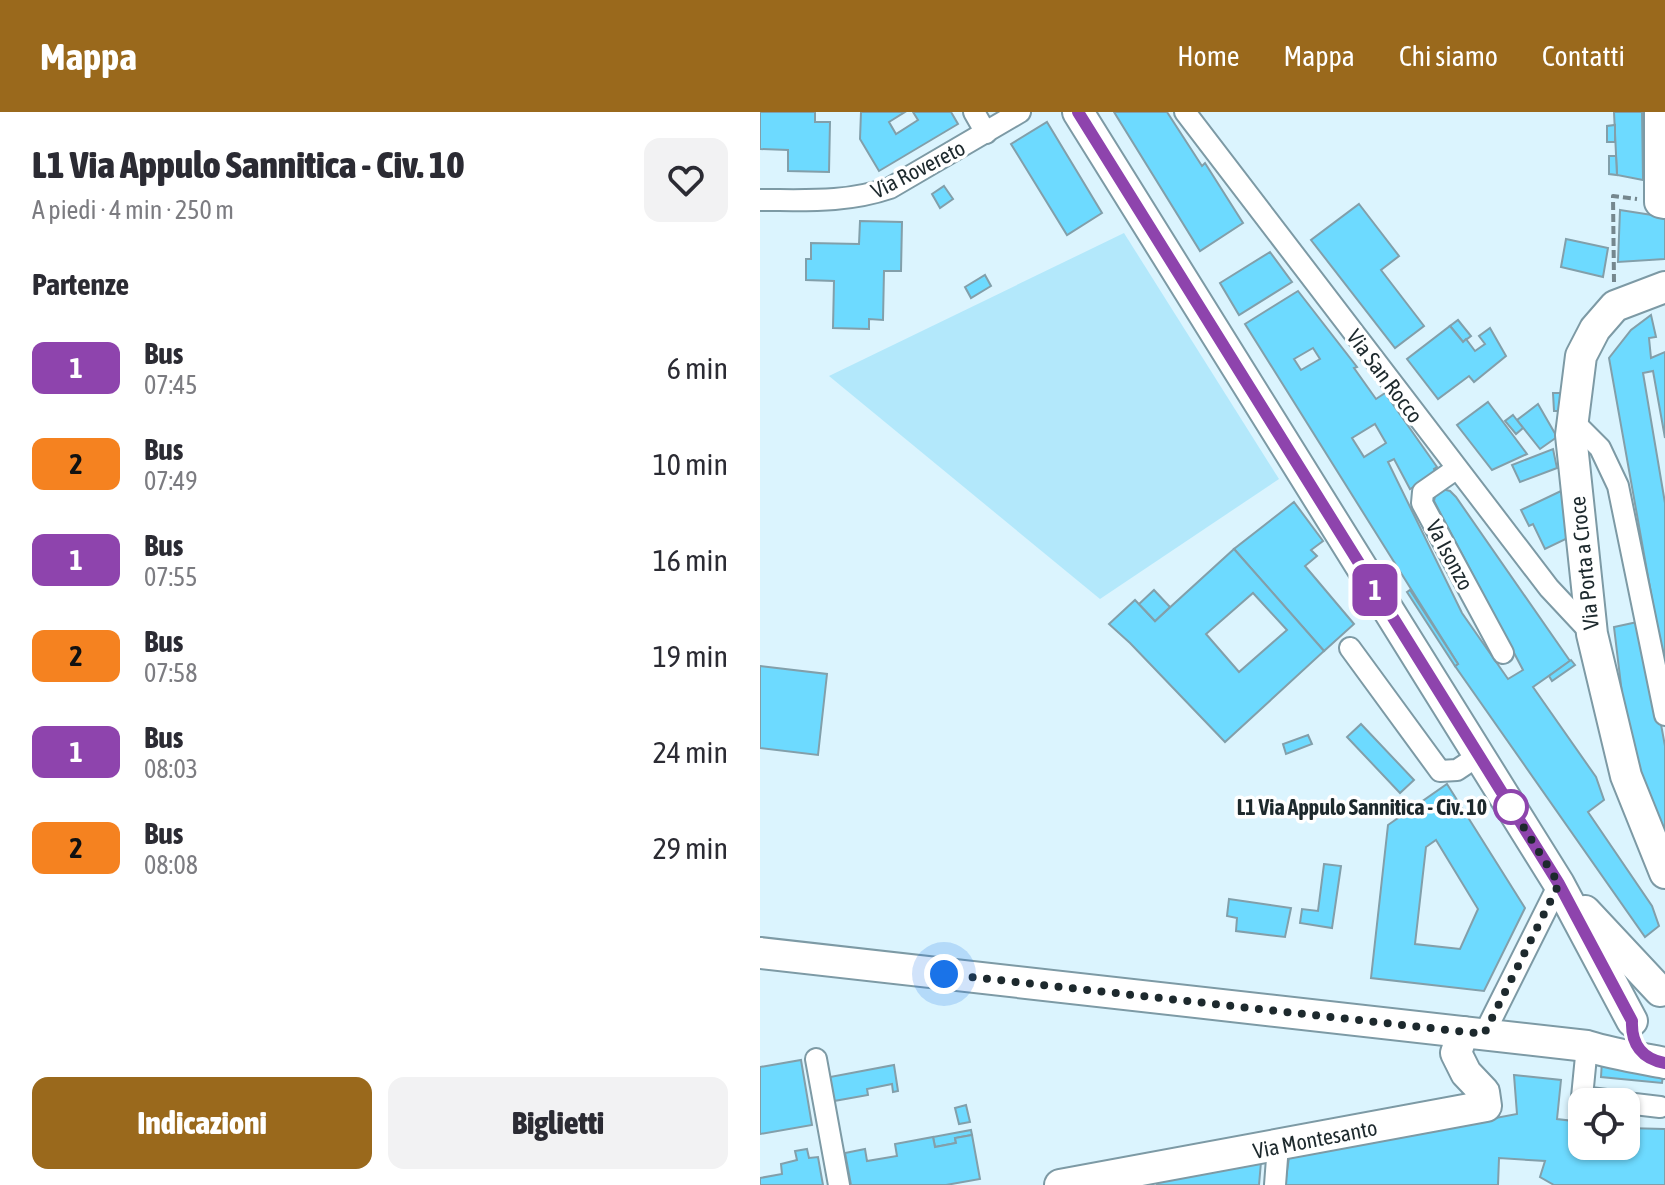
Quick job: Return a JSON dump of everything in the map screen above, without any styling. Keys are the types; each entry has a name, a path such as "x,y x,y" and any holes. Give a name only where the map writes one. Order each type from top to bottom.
{"main road":[{"path":"1078,112 1559,884 1632,1021 1634,1043 1657,1061"},
{"path":"1660,112 1662,202"},
{"path":"1615,306 1665,287"},
{"name":"Via Porta a Croce","path":"1615,306 1595,329 1581,356 1571,435 1592,634 1626,776 1665,873"},
{"path":"1559,884 1663,991 1647,997 1637,1007 1632,1021 1587,1046"},
{"path":"760,953 1587,1046 1625,1057 1657,1061"},
{"name":"Via Montesanto","path":"1060,1185 1144,1178 1278,1145 1486,1106 1484,1092 1466,1073 1456,1053 1473,1033"}],"street":[{"path":"974,112 986,133"},
{"name":"Via Rovereto","path":"760,200 841,200 890,188 1020,112"},
{"name":"Via San Rocco","path":"1185,112 1456,469 1549,588 1592,634"},
{"path":"1573,421 1600,448 1618,486 1665,715"},
{"name":"Va Isonzo","path":"1456,469 1423,492 1422,503 1503,653"},
{"path":"1350,648 1440,771 1457,770 1478,756"},
{"path":"1473,1033 1559,884"},
{"path":"1583,1088 1587,1046"},
{"path":"816,1059 839,1185"},
{"path":"1640,1104 1660,1107"},
{"path":"1275,1185 1278,1145"}],"path":[{"path":"1615,306 1613,196 1662,202"}],"shaded area":[{"path":"1124,233 1279,479 1100,599 829,376"}],"building":[{"path":"760,112 815,112 815,122 830,122 829,172 788,171 788,150 760,149"},
{"path":"861,112 905,112 889,122 896,134 918,120 913,112 951,112 958,124 879,171 860,139"},
{"path":"1114,112 1167,112 1202,166 1205,163 1243,223 1200,251"},
{"path":"1614,112 1642,112 1643,180 1617,175"},
{"path":"1047,122 1102,213 1067,235 1011,144"},
{"path":"1615,125 1615,142 1607,142 1607,126"},
{"path":"1609,156 1616,156 1617,175 1609,174"},
{"path":"944,186 953,199 940,208 932,194"},
{"path":"1359,204 1399,256 1381,270 1424,326 1395,348 1311,240"},
{"path":"1620,210 1665,217 1665,259 1618,262"},
{"path":"860,221 902,222 901,271 884,271 883,320 869,319 869,329 833,328 834,281 806,280 806,259 811,259 811,243 859,244"},
{"path":"1566,239 1608,248 1603,277 1561,267"},
{"path":"1270,252 1292,282 1239,315 1220,283"},
{"path":"985,275 991,286 971,298 965,287"},
{"path":"1298,291 1357,367 1354,368 1376,399 1385,393 1437,467 1434,469 1436,474 1410,489 1394,459 1388,462 1462,613 1508,679 1523,670 1434,501 1436,492 1442,489 1456,497 1570,661 1533,687 1596,777 1604,800 1588,812 1652,906 1659,926 1645,937 1455,666 1458,664 1245,324","holes":["1313,348 1320,359 1301,370 1294,359","1375,424 1386,443 1364,457 1352,438"]},
{"path":"1651,315 1656,337 1649,338 1651,358 1665,352 1665,438 1653,371 1643,373 1665,503 1665,672 1609,358 1631,330"},
{"path":"1458,320 1471,336 1463,342 1450,326"},
{"path":"1450,326 1475,351 1485,344 1479,336 1490,328 1506,356 1474,382 1469,376 1438,399 1407,359"},
{"path":"1553,393 1560,393 1560,411 1554,411"},
{"path":"1488,402 1527,454 1492,470 1457,425"},
{"path":"1538,404 1557,437 1540,449 1517,420"},
{"path":"1513,415 1523,428 1516,434 1505,421"},
{"path":"1553,449 1557,468 1520,482 1512,465"},
{"path":"1561,491 1572,536 1545,549 1533,524 1529,526 1521,510"},
{"path":"1294,502 1323,541 1311,550 1317,556 1305,566 1354,624 1324,651 1234,549"},
{"path":"1234,549 1324,651 1225,742 1109,624 1135,600 1155,621","holes":["1253,593 1287,630 1239,672 1206,634"]},
{"path":"1154,590 1170,607 1155,621 1139,604"},
{"path":"1410,590 1458,664 1455,666 1407,592"},
{"path":"1642,621 1665,746 1665,833 1641,772 1624,710 1614,627"},
{"path":"1571,660 1575,665 1552,681 1549,676"},
{"path":"760,666 827,674 818,755 760,748"},
{"path":"1361,724 1414,780 1400,793 1347,737"},
{"path":"1308,735 1312,744 1286,754 1283,744"},
{"path":"1447,784 1525,908 1484,991 1371,978 1388,825","holes":["1436,840 1478,909 1460,949 1415,944 1426,847"]},
{"path":"1324,864 1341,866 1332,928 1300,923 1302,909 1318,911"},
{"path":"1229,899 1291,908 1285,937 1236,931 1237,918 1227,916"},
{"path":"801,1060 812,1125 760,1134 760,1067"},
{"path":"1602,1060 1664,1067 1662,1083 1601,1077"},
{"path":"894,1065 898,1091 893,1092 892,1084 867,1089 868,1095 834,1101 830,1077"},
{"path":"1514,1075 1561,1080 1557,1119 1568,1120 1568,1160 1640,1160 1640,1128 1665,1129 1665,1185 1554,1185 1540,1177 1545,1161 1499,1158 1498,1185 1285,1185 1289,1157 1517,1114"},
{"path":"966,1105 970,1122 959,1124 955,1108"},
{"path":"971,1130 972,1135 955,1138 956,1143 935,1147 933,1137"},
{"path":"972,1135 980,1179 946,1185 851,1185 845,1153 865,1149 867,1161 897,1156 895,1144 933,1137 935,1147 956,1143 955,1138"},
{"path":"807,1149 809,1158 818,1157 823,1185 760,1185 760,1178 782,1174 781,1164 797,1160 795,1151"},
{"path":"1261,1162 1259,1185 1157,1185 1156,1180"}],"bus line":[{"name":"1","path":"1078,112 1559,884 1632,1021 1634,1043 1649,1059 1665,1063"}],"place":[{"name":"L1 Via Appulo Sannitica - Civ. 10","path":"1511,807"}],"route":[{"path":"944,974 1484,1034 1559,884 1511,807"}]}
